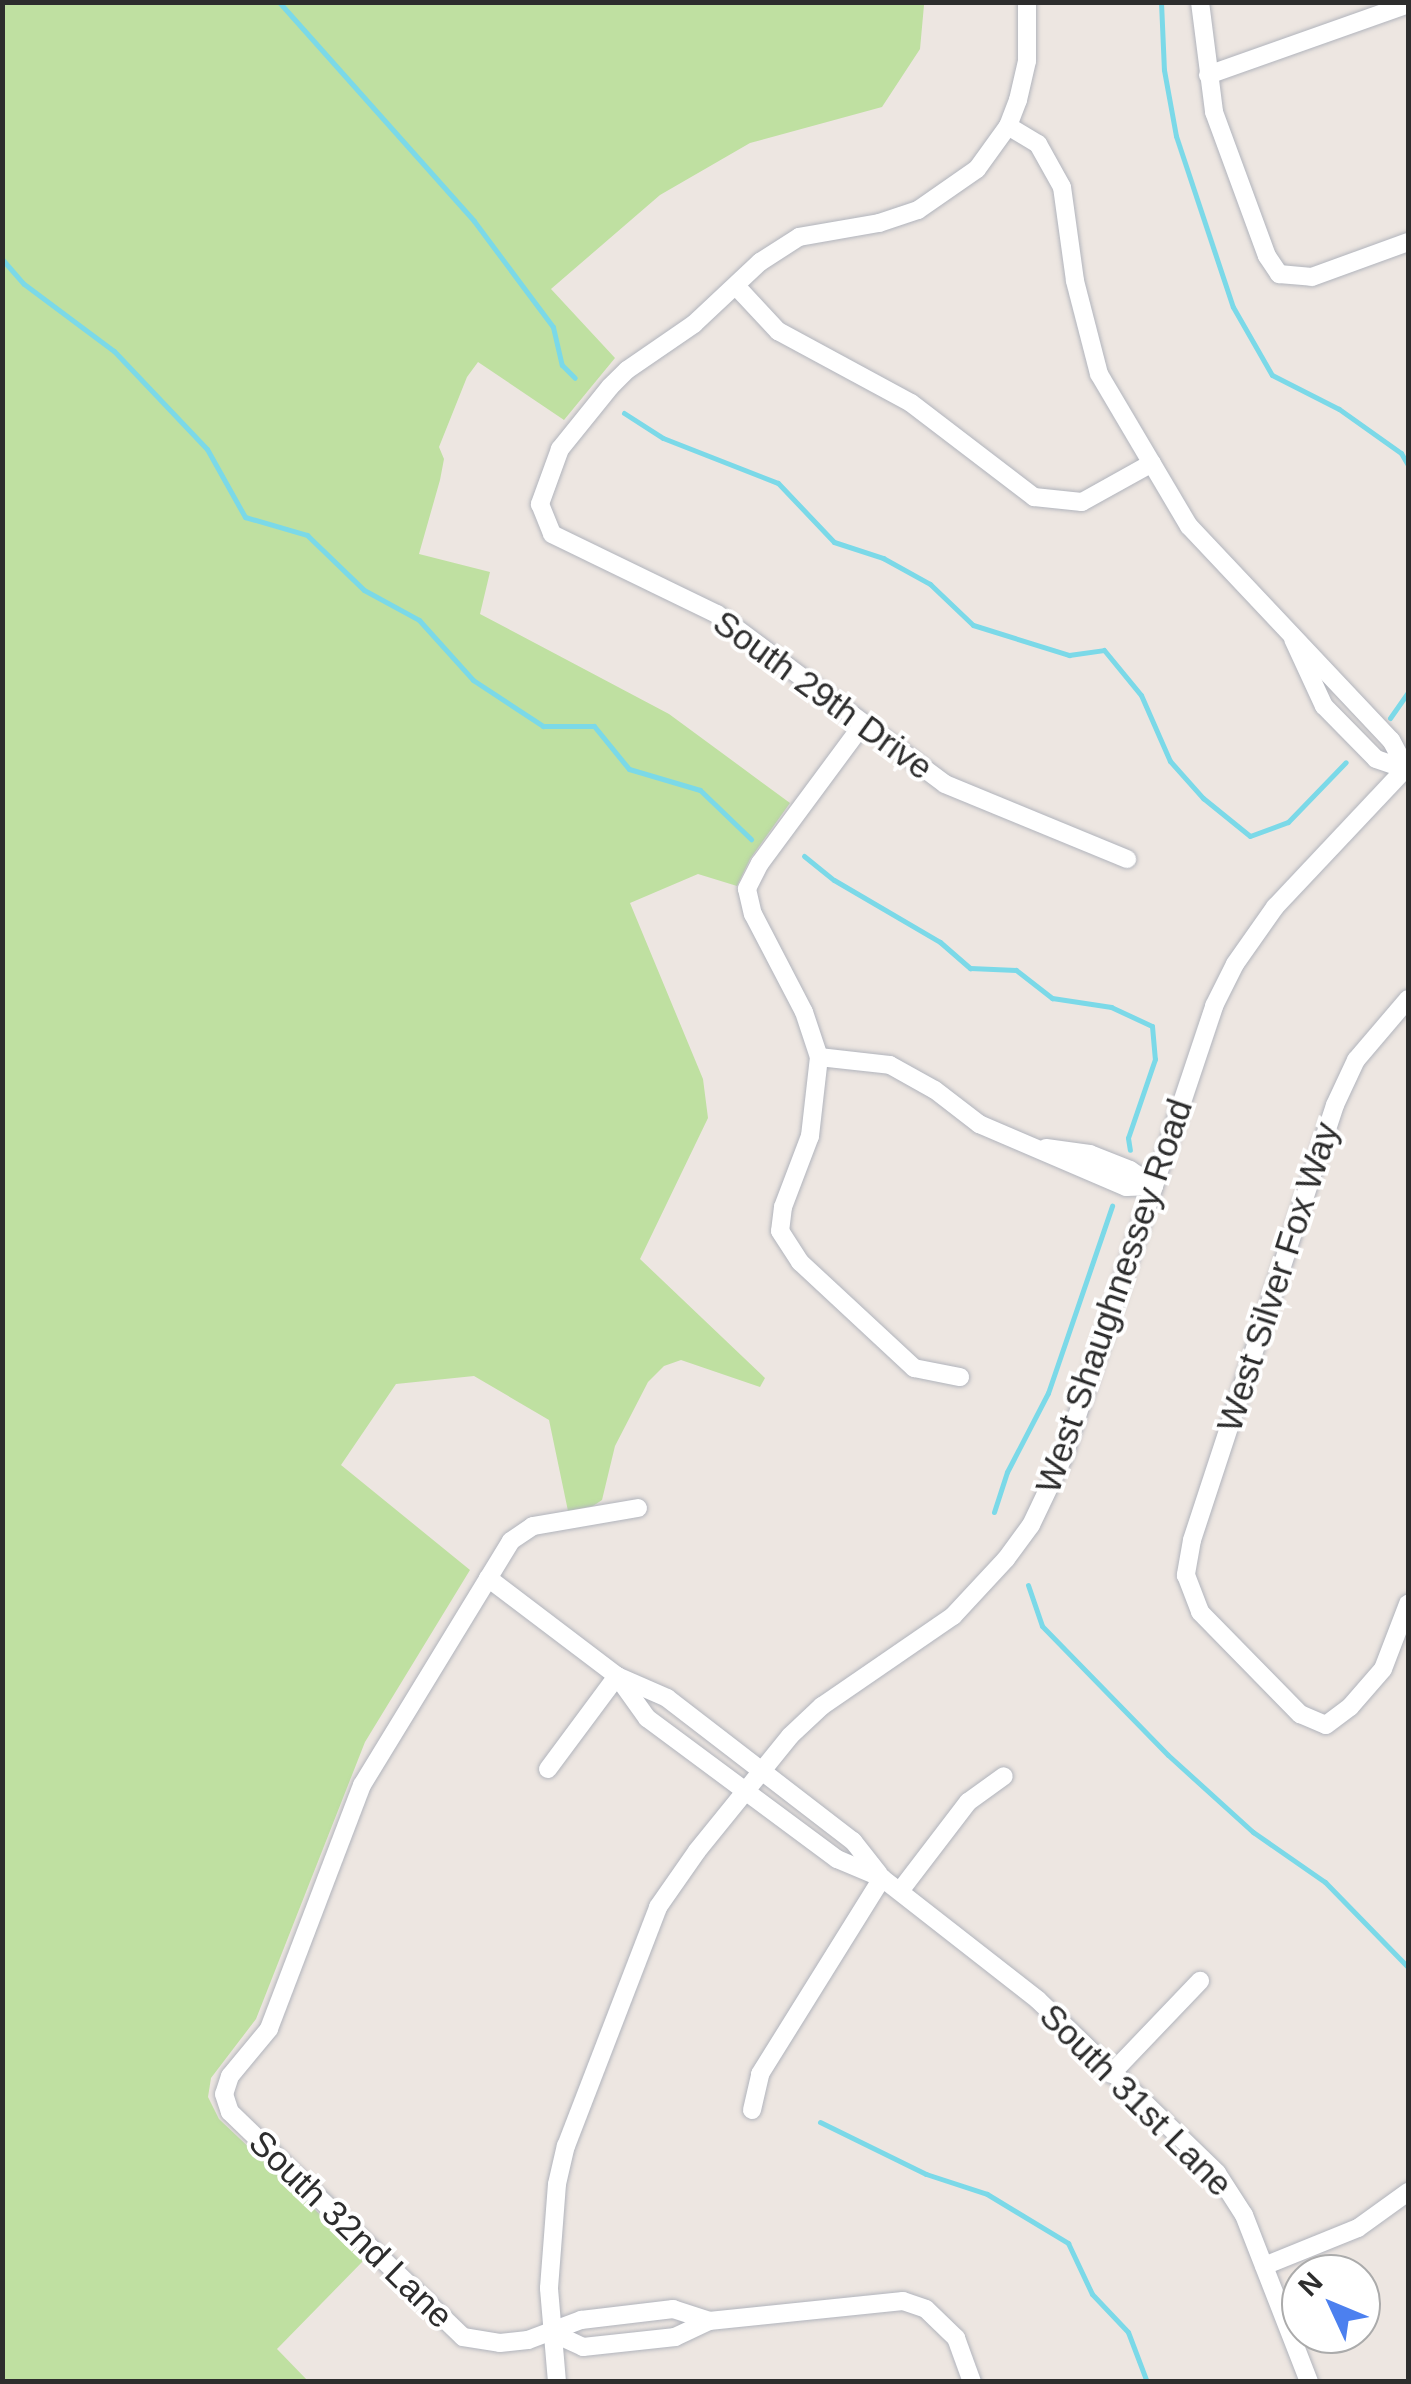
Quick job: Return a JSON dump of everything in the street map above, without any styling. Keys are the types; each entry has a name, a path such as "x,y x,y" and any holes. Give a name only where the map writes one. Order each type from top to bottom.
{"street":[{"path":"1027,2 1028,61 1008,126 977,169 948,194 918,210 879,223 799,237 760,262 736,286 778,331 911,403 1034,497 1082,502 1152,464"},
{"path":"1200,2 1208,75 1227,148 1267,256 1279,274 1312,277 1408,242"},
{"path":"1208,75 1408,4"},
{"path":"1008,126 1038,144 1062,188 1075,282 1099,374 1189,526 1391,740 1407,769"},
{"name":"South 29th Drive","path":"736,286 694,324 627,370 560,448 540,504 552,534 717,614 968,797 1127,858"},
{"path":"1290,634 1314,692 1337,719 1376,758 1407,769"},
{"path":"1337,719 1355,703"},
{"path":"863,724 760,863 748,889 754,914 804,1012 820,1057 810,1136 783,1207 780,1231 800,1262 914,1368 960,1377"},
{"name":"West Shaughnessey Road","path":"557,2382 552,2333 551,2218 566,2146 646,1929 686,1865 744,1790 822,1706 952,1616 1019,1543 1058,1470 1214,1006 1235,964 1275,906 1407,769"},
{"name":"West Silver Fox Way","path":"1408,999 1356,1060 1335,1106 1192,1540 1186,1575 1200,1612 1300,1714 1326,1725 1350,1707 1384,1669 1408,1604"},
{"path":"820,1057 890,1065 935,1090 963,1116 1040,1147 1090,1154 1130,1170 1154,1186"},
{"path":"488,1578 519,1532 638,1508"},
{"name":"South 31st Lane","path":"488,1578 616,1676 667,1698 853,1840 882,1878"},
{"name":"South 32nd Lane","path":"488,1578 362,1785 270,2029 230,2076 224,2094 230,2112 453,2331 476,2342 500,2343 552,2333 580,2320 672,2310 710,2321"},
{"path":"548,1769 616,1676"},
{"name":"South 31st Lane","path":"616,1676 648,1718 837,1859 882,1878 900,1891 1038,2000 1233,2193 1309,2382"},
{"path":"678,1740 694,1719"},
{"path":"900,1891 968,1802 1004,1776"},
{"path":"805,1835 820,1815"},
{"path":"752,2110 760,2074 882,1878"},
{"path":"1111,2074 1200,1981"},
{"path":"1264,2266 1358,2228 1408,2192"},
{"name":"South 32nd Lane","path":"552,2333 582,2347 675,2337 710,2321 878,2300 907,2302 926,2309 956,2338 972,2382"}],"green space":[{"path":"3,2 924,5 920,49 882,107 750,143 660,195 551,289 615,358 564,420 478,362 467,377 439,447 444,459 419,554 490,572 480,614 669,714 790,803 750,859 737,886 698,874 630,903 703,1079 708,1118 640,1259 765,1378 760,1387 681,1360 664,1366 648,1382 615,1446 602,1500 593,1506 568,1511 549,1420 474,1376 396,1384 341,1465 470,1570 365,1742 256,2019 211,2078 208,2097 219,2119 366,2258 277,2349 308,2381 3,2381"}],"waterway":[{"path":"279,2 474,221 553,327 562,365 575,378"},
{"path":"1161,2 1164,70 1176,136 1233,307 1272,375 1339,409 1401,453 1408,465"},
{"path":"2,259 24,284 114,351 207,449 245,517 307,535 364,590 419,620 473,680 543,726 594,726 629,769 700,790 751,839"},
{"path":"624,413 663,438 778,483 834,542 883,558 930,584 973,625 1069,655 1104,650 1141,695 1170,761 1203,798 1250,836 1288,822 1346,762"},
{"path":"1390,718 1408,692"},
{"path":"804,856 834,880 940,942 970,968 1016,970 1052,998 1111,1007 1152,1026 1155,1059 1128,1138 1130,1150"},
{"path":"994,1512 1007,1472 1048,1393 1112,1206"},
{"path":"1028,1585 1042,1626 1168,1755 1253,1832 1325,1882 1408,1967"},
{"path":"820,2122 926,2174 987,2194 1068,2243 1092,2294 1128,2332 1147,2382"}]}
